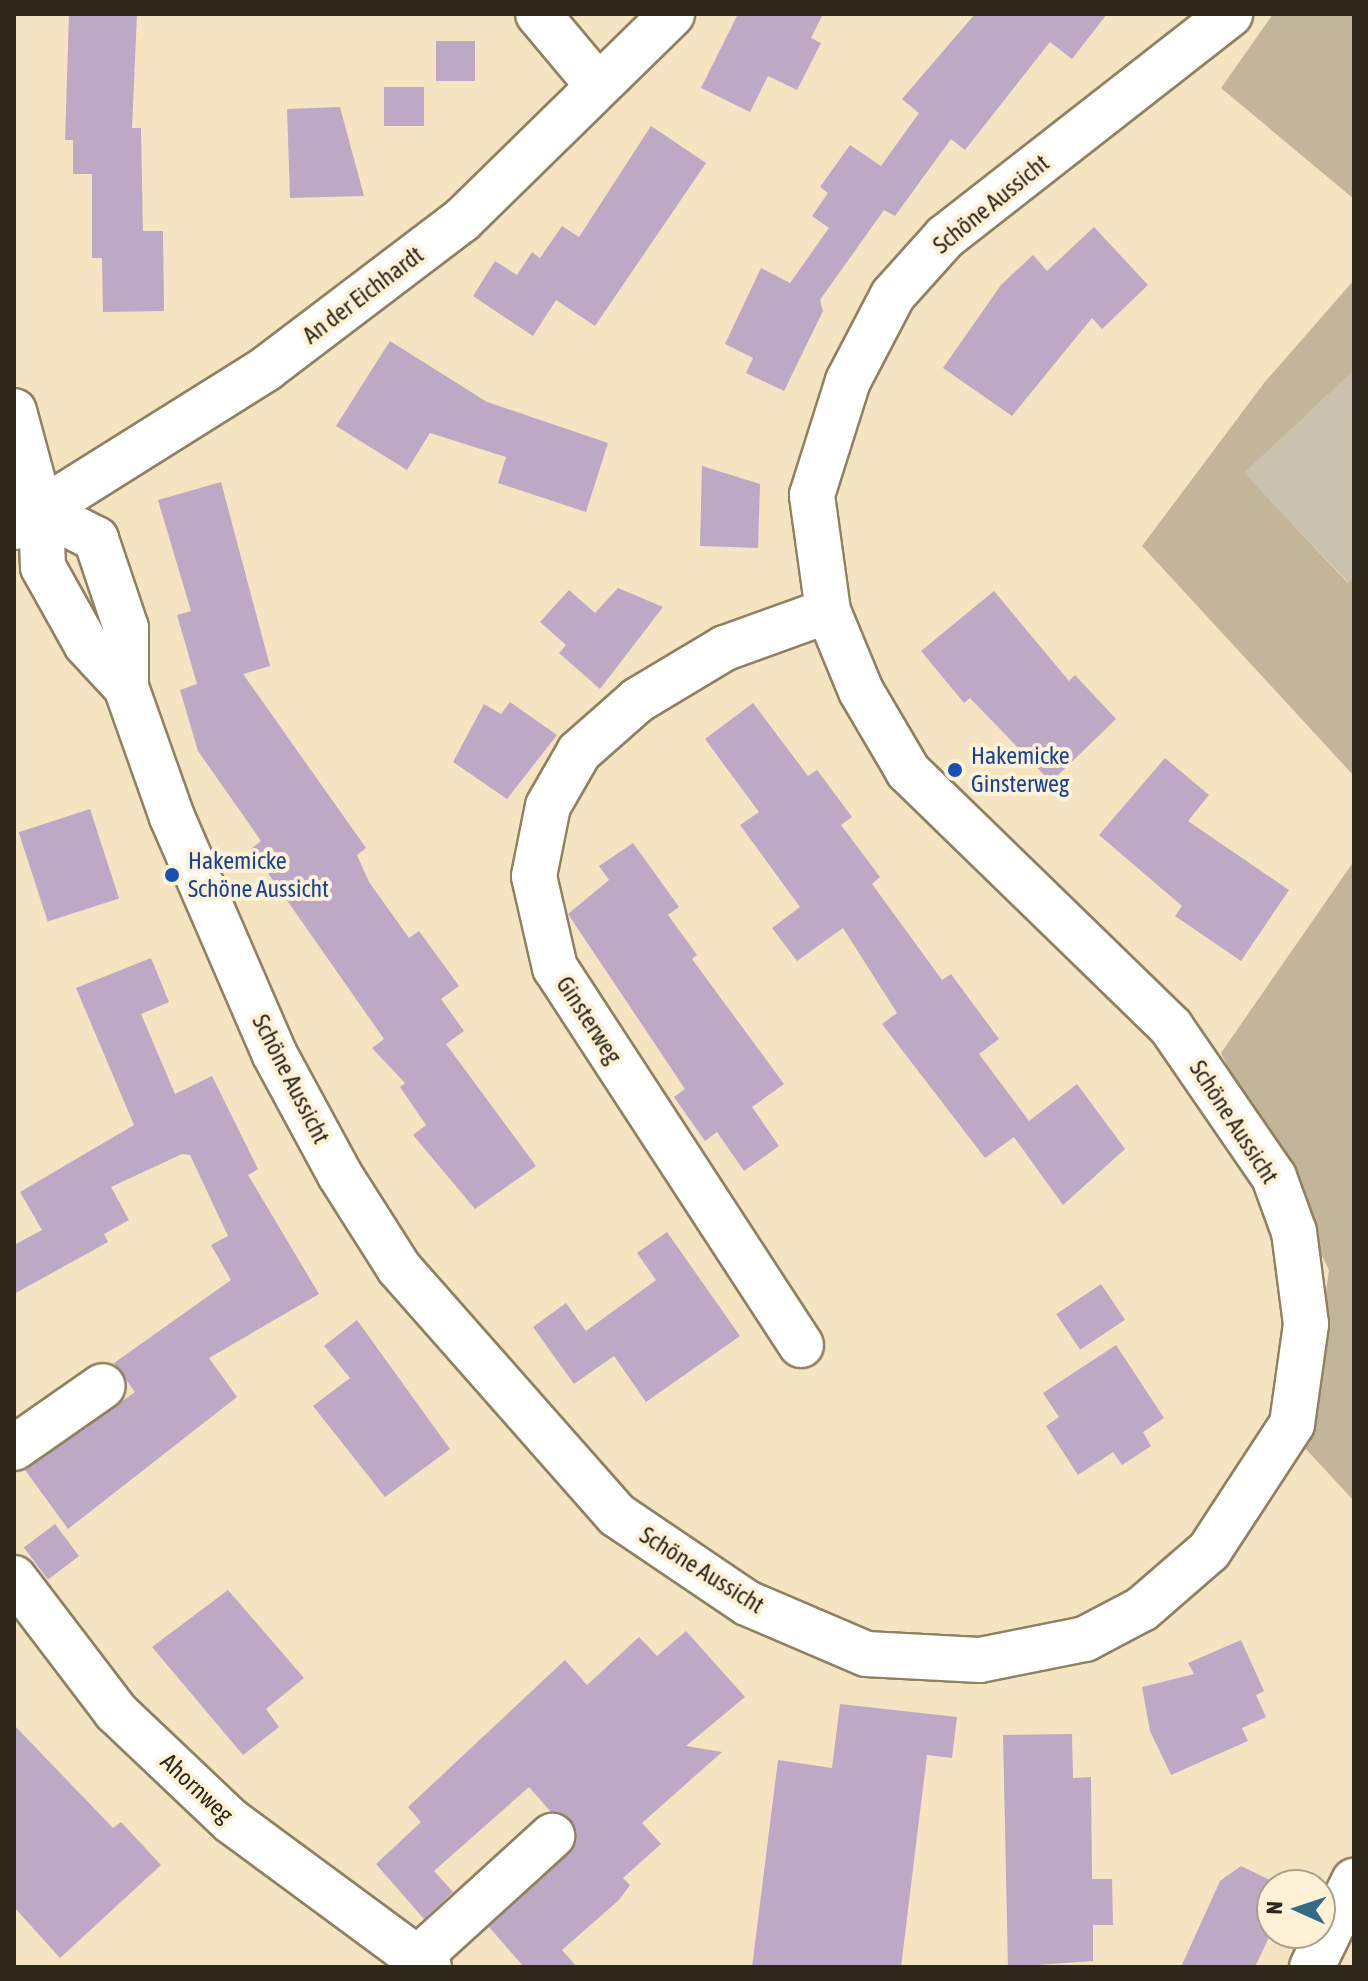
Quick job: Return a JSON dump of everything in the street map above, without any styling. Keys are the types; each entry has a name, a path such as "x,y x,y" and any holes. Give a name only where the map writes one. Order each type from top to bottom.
{"street":[{"path":"538,14 595,82"},
{"name":"An der Eichhardt","path":"27,519 267,368 462,220 595,82 672,14"},
{"name":"Schöne Aussicht","path":"27,519 96,539 126,628 126,687 172,817 274,1053 340,1175 399,1268 617,1515 747,1603 866,1654 980,1660 1085,1639 1142,1609 1209,1551 1251,1494 1292,1424 1306,1324 1294,1232 1274,1177 1171,1027 908,771 861,691 828,611 812,495 848,381 893,295 945,237 1230,14"},
{"path":"14,411 27,519"},
{"name":"Schöne Aussicht","path":"27,519 43,567 86,644 126,687"},
{"name":"Ginsterweg","path":"801,1345 555,968 534,876 548,806 579,752 638,700 725,648 828,611"},
{"path":"14,1448 103,1386"},
{"name":"Ahornweg","path":"14,1578 127,1723 231,1821 423,1963 552,1836"},
{"path":"1312,1967 1354,1881"}],"shaded area":[{"path":"1273,14 1354,14 1354,199 1221,88"},
{"path":"1354,280 1354,370 1244,473 1348,583 1354,579 1354,776 1142,546 1264,383"},
{"path":"1354,370 1354,579 1349,583 1243,473"},
{"path":"1354,861 1354,1501 1304,1447 1329,1270 1221,1053"}],"building":[{"path":"69,14 137,14 132,128 141,128 143,231 163,231 164,311 103,312 102,258 92,258 92,174 73,174 73,140 65,140"},
{"path":"738,14 823,14 811,38 821,43 797,90 768,76 750,112 701,88"},
{"path":"975,14 1107,14 1072,59 1050,42 965,150 951,139 895,216 884,210 820,300 823,311 784,391 746,373 753,358 725,344 761,268 790,283 829,228 812,216 828,193 820,187 850,145 881,166 919,113 902,99"},
{"path":"436,41 475,41 475,81 436,81"},
{"path":"384,87 424,87 424,126 384,126"},
{"path":"340,107 364,196 290,198 287,109"},
{"path":"651,126 706,163 595,326 556,300 533,336 473,296 495,261 517,275 532,252 540,258 562,226 579,237"},
{"path":"1094,227 1148,285 1102,329 1092,318 1012,416 943,368 1001,285 1033,255 1047,271"},
{"path":"390,341 487,402 608,443 586,512 498,483 506,457 430,433 407,470 336,426"},
{"path":"702,466 760,484 758,548 700,546"},
{"path":"221,482 270,666 243,674 366,848 357,855 369,882 409,938 419,931 459,986 441,999 464,1031 446,1044 536,1166 475,1209 413,1135 426,1125 400,1087 405,1083 372,1048 384,1039 251,849 261,841 198,751 180,690 197,684 177,615 191,611 158,500"},
{"path":"618,588 663,607 600,689 559,653 566,645 540,622 569,590 595,613"},
{"path":"994,591 1069,681 1075,675 1116,719 1051,782 970,698 964,703 921,651"},
{"path":"510,702 557,735 507,799 453,762 484,704 501,714"},
{"path":"753,703 808,776 817,770 852,817 841,825 880,877 872,884 942,980 951,974 999,1039 979,1054 1029,1121 1077,1084 1125,1149 1063,1205 1014,1137 985,1158 882,1024 897,1013 843,928 797,961 772,928 800,907 740,825 759,812 705,739"},
{"path":"1165,758 1209,795 1188,821 1289,890 1241,961 1175,916 1182,906 1099,835"},
{"path":"90,809 119,898 48,922 19,832"},
{"path":"633,843 679,907 668,915 697,955 692,959 784,1084 752,1107 779,1146 744,1171 717,1132 705,1141 674,1097 685,1089 568,914 609,880 599,866"},
{"path":"151,958 169,1002 141,1014 175,1094 212,1076 258,1169 248,1175 319,1294 209,1358 237,1397 68,1529 25,1470 135,1392 114,1363 231,1280 211,1245 228,1236 190,1155 182,1154 111,1187 129,1220 104,1234 108,1242 14,1294 14,1245 42,1230 20,1192 134,1125 76,988"},
{"path":"667,1232 740,1336 646,1402 614,1356 574,1384 533,1327 566,1303 586,1331 656,1280 637,1253"},
{"path":"1101,1284 1125,1320 1080,1350 1056,1314"},
{"path":"357,1320 450,1449 385,1497 313,1406 350,1378 324,1346"},
{"path":"1116,1345 1164,1418 1143,1432 1151,1446 1122,1465 1113,1452 1078,1475 1046,1426 1059,1417 1043,1393"},
{"path":"55,1524 79,1556 48,1579 24,1547"},
{"path":"228,1590 304,1678 266,1709 279,1727 243,1755 152,1647"},
{"path":"686,1631 745,1697 686,1746 722,1752 642,1823 661,1844 623,1878 630,1885 619,1900 562,1950 577,1967 524,1967 489,1927 576,1843 571,1820 551,1812 529,1787 434,1871 453,1892 424,1919 376,1864 421,1822 408,1807 565,1660 587,1685 639,1637 657,1656"},
{"path":"1241,1640 1264,1691 1256,1695 1266,1717 1242,1728 1248,1741 1171,1775 1150,1731 1142,1687 1194,1674 1188,1663"},
{"path":"840,1704 957,1717 952,1758 927,1755 901,1967 752,1967 778,1760 832,1768"},
{"path":"14,1725 113,1828 121,1822 161,1865 60,1958 14,1907"},
{"path":"1072,1734 1073,1778 1091,1777 1092,1879 1112,1879 1113,1925 1093,1925 1093,1961 1008,1967 1003,1735"},
{"path":"1241,1866 1256,1873 1256,1949 1264,1949 1255,1967 1181,1967 1220,1881"}],"place":[{"name":"Hakemicke Ginsterweg","path":"955,770"},
{"name":"Hakemicke Schöne Aussicht","path":"172,875"}]}
